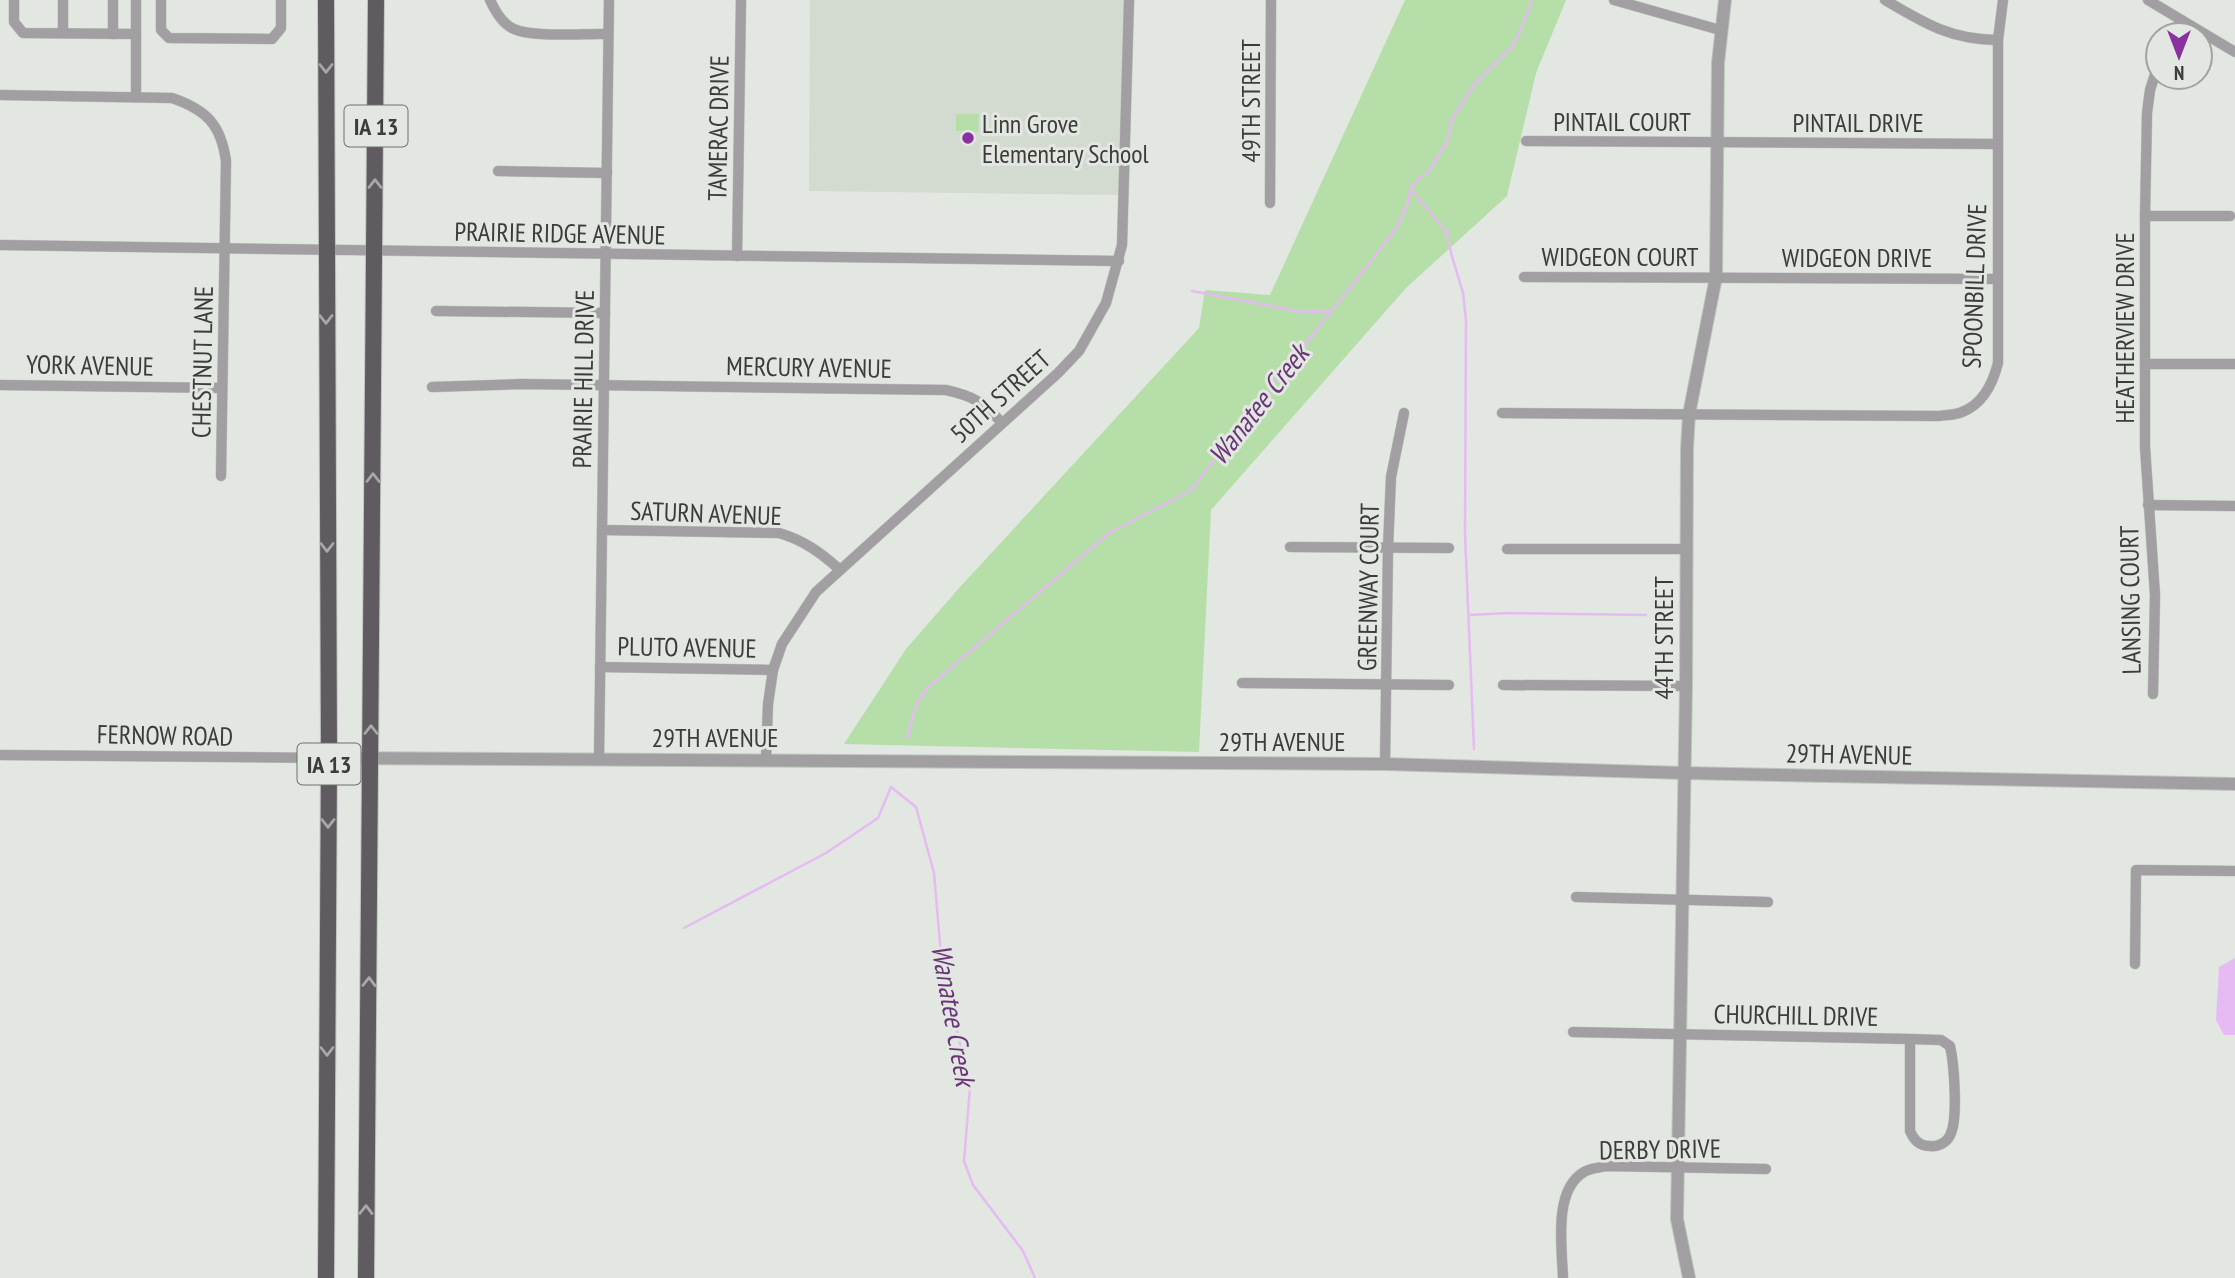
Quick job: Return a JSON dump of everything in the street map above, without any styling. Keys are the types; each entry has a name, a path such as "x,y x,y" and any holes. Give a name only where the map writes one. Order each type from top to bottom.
{"highway":[{"name":"IA 13","path":"326,0 329,758 326,1278"},
{"name":"IA 13","path":"366,1278 376,0"}],"street":[{"path":"13,0 14,22 23,33 136,34"},
{"path":"63,0 63,33"},
{"path":"113,0 113,34"},
{"path":"136,0 136,97"},
{"path":"161,0 161,30 169,38 272,39 281,28 281,0"},
{"path":"490,0 496,14 513,29 608,34"},
{"name":"PRAIRIE HILL DRIVE","path":"599,759 609,0"},
{"name":"TAMERAC DRIVE","path":"737,256 741,0"},
{"name":"50TH STREET","path":"766,760 768,704 773,670 782,643 816,592 1058,373 1079,351 1106,303 1122,245 1129,0"},
{"name":"49TH STREET","path":"1270,203 1271,0"},
{"path":"1614,0 1720,30"},
{"name":"44TH STREET","path":"1689,1278 1677,1219 1689,414 1716,278 1717,63 1725,0"},
{"path":"1885,0 1929,26 1948,33 1982,40 1998,40"},
{"name":"SPOONBILL DRIVE","path":"1502,413 1939,416 1962,413 1977,402 1992,384 1998,363 1998,40 2003,0"},
{"path":"2148,0 2235,52"},
{"name":"HEATHERVIEW DRIVE","path":"2148,505 2145,447 2145,216 2150,91"},
{"name":"CHESTNUT LANE","path":"0,95 172,98 192,105 208,117 219,134 226,161 221,476"},
{"name":"PINTAIL COURT","path":"1526,141 1717,142"},
{"name":"PINTAIL DRIVE","path":"1717,142 1998,144"},
{"path":"498,171 607,173"},
{"path":"2145,216 2230,216"},
{"name":"PRAIRIE RIDGE AVENUE","path":"0,245 1119,261"},
{"name":"WIDGEON COURT","path":"1524,277 1716,278"},
{"name":"WIDGEON DRIVE","path":"1716,278 1997,279"},
{"path":"436,311 605,313"},
{"path":"2145,364 2235,364"},
{"name":"MERCURY AVENUE","path":"432,387 522,384 946,390 972,396 988,407 1003,423"},
{"name":"YORK AVENUE","path":"0,385 222,388"},
{"name":"GREENWAY COURT","path":"1385,764 1391,477 1404,413"},
{"path":"2148,505 2235,506"},
{"name":"LANSING COURT","path":"2148,505 2155,595 2153,694"},
{"name":"SATURN AVENUE","path":"602,530 779,533 797,538 820,552 839,569"},
{"path":"1290,547 1449,548"},
{"path":"1507,549 1686,549"},
{"name":"PLUTO AVENUE","path":"600,667 773,670"},
{"path":"1242,682 1449,685"},
{"path":"1503,685 1686,686"},
{"name":"FERNOW ROAD","path":"0,755 329,758"},
{"name":"29TH AVENUE","path":"329,758 1385,764 2235,784"},
{"path":"2135,964 2136,870 2235,871"},
{"path":"1576,897 1768,902"},
{"name":"CHURCHILL DRIVE","path":"1573,1032 1680,1034 1910,1039 1941,1040 1950,1046 1953,1061 1953,1124 1951,1135 1944,1143 1933,1147 1923,1146 1914,1140 1910,1130 1910,1039"},
{"name":"DERBY DRIVE","path":"1563,1278 1562,1203 1572,1182 1585,1171 1606,1166 1766,1169"}],"shaded area":[{"name":"Linn Grove Elementary School","path":"810,0 1129,0 1124,195 809,191"},
{"path":"2235,958 2235,1035 2224,1035 2216,1020 2219,967"}],"green space":[{"path":"1405,0 1566,0 1536,73 1507,196 1406,288 1211,510 1199,752 844,744 906,649 1199,328 1205,290 1270,295"},
{"path":"956,114 979,114 978,132 956,131"}],"waterway":[{"name":"Wanatee Creek","path":"907,738 915,708 926,689 1109,533 1190,491 1396,229 1407,206 1411,186 1430,170 1448,140 1452,119 1474,85 1513,46 1531,0"},
{"path":"1411,190 1447,232 1463,293 1466,320 1465,535 1474,749"},
{"path":"1192,291 1302,312 1330,311"},
{"path":"1469,615 1646,615"},
{"name":"Wanatee Creek","path":"684,928 826,853 878,818 891,787 916,807 934,873 942,967 970,1087 964,1161 973,1185 1023,1251 1035,1278"}],"place":[{"name":"Linn Grove Elementary School","path":"968,138"}]}
